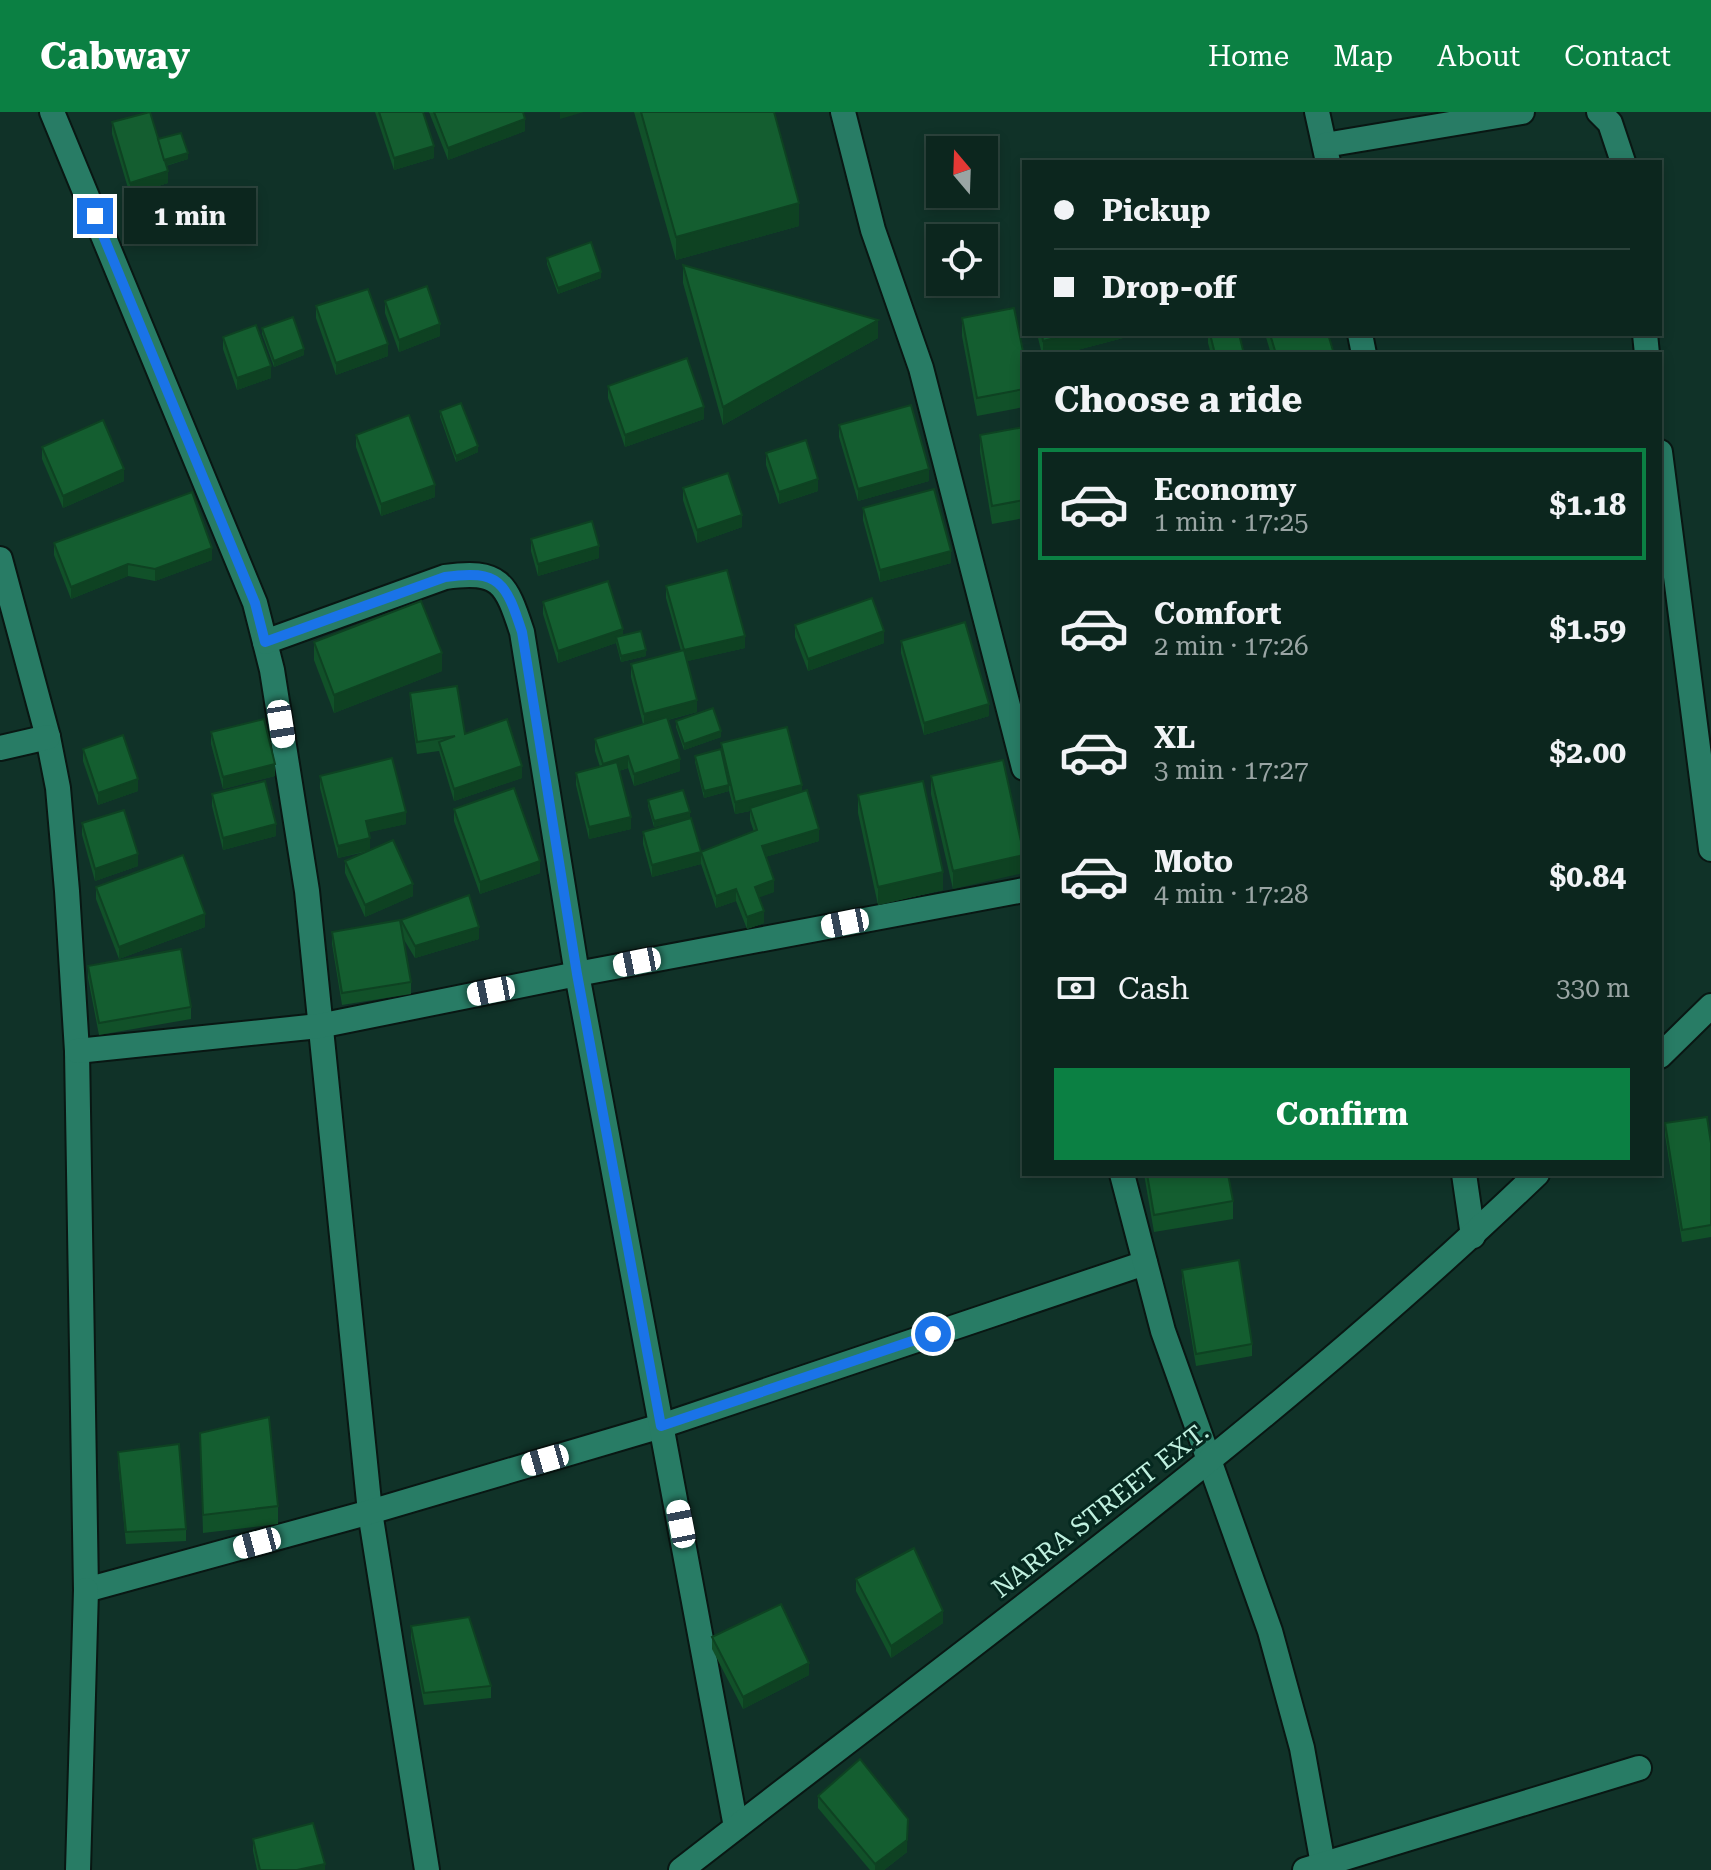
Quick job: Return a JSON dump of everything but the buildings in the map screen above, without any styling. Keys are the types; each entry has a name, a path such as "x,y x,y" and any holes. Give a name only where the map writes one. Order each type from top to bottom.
{"street":[{"path":"52,112 255,603 265,642 307,891 370,1512 427,1870"},
{"path":"843,112 873,230 921,368 1022,760"},
{"path":"1317,112 1327,153 1522,112"},
{"path":"1599,112 1610,123 1622,160"},
{"path":"1662,468 1711,849"},
{"path":"0,559 48,737 59,803 77,1051 86,1590 78,1870"},
{"path":"265,642 445,577 473,573 495,579 511,597 522,632 577,974 736,1827"},
{"path":"0,748 48,737"},
{"path":"77,1051 319,1026 1022,890"},
{"path":"1662,1054 1711,1006"},
{"path":"1123,1176 1163,1331 1270,1631 1302,1748 1318,1868 1639,1768"},
{"path":"1464,1176 1473,1236"},
{"name":"NARRA STREET EXT.","path":"681,1870 1211,1461 1473,1236 1535,1176"},
{"path":"86,1590 370,1512 661,1426 1145,1263"}],"route":[{"path":"95,216 255,603 265,642 445,577 473,573 495,579 511,597 522,632 577,974 661,1426 933,1334"}]}
